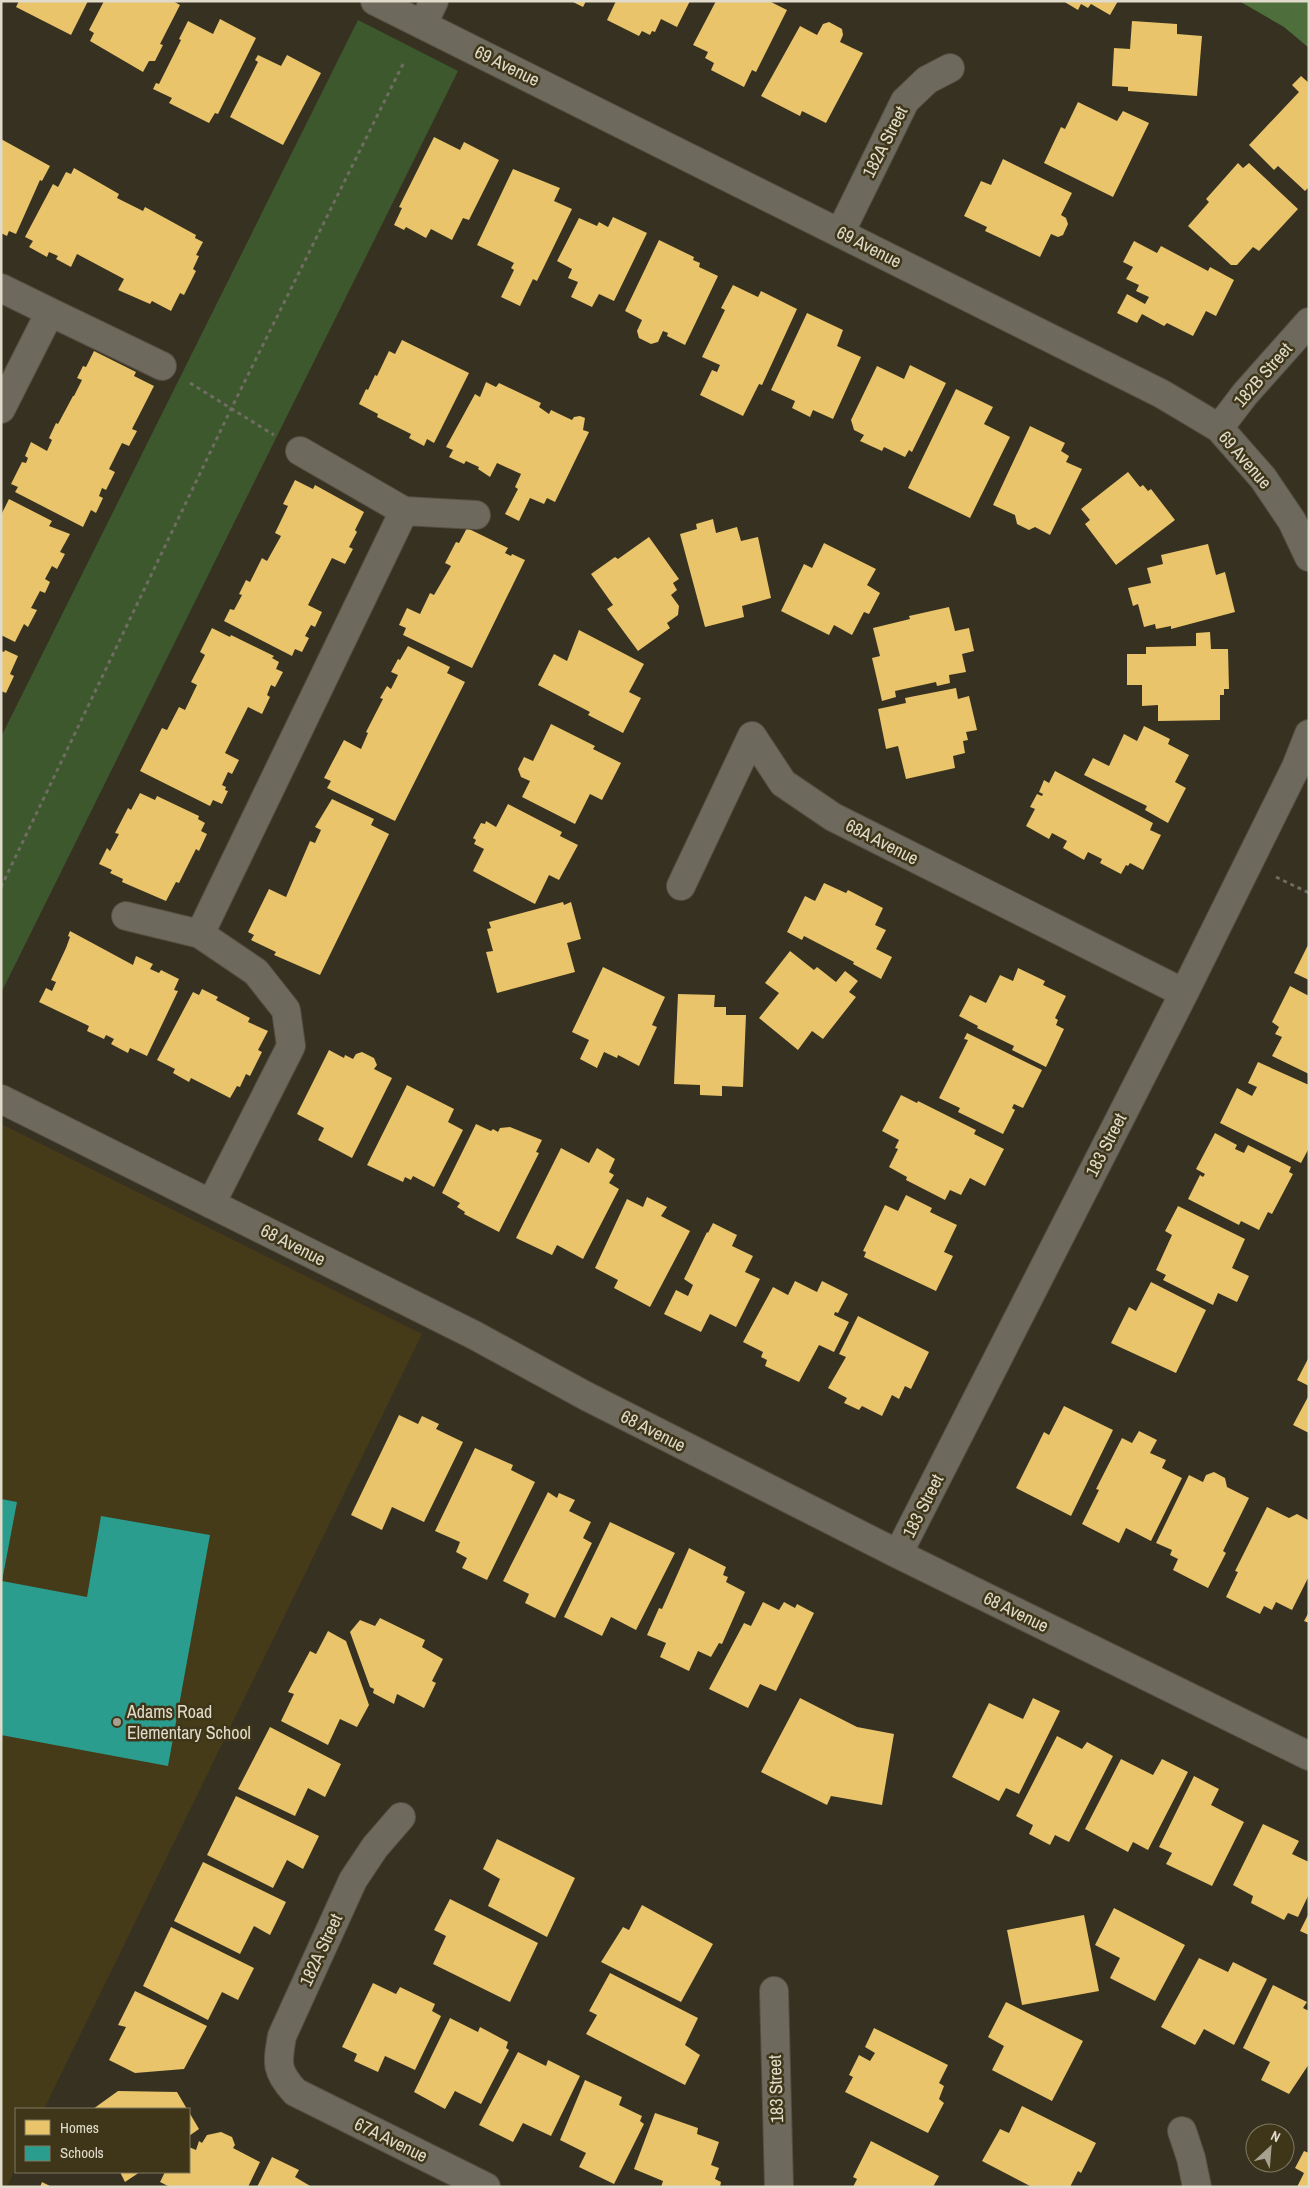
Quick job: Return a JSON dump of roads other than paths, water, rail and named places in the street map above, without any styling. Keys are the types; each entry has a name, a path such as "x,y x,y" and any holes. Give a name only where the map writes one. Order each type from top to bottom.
{"street":[{"name":"69 Avenue","path":"375,1 428,13 840,232 1162,394 1219,428 1263,478 1292,521 1309,557"},
{"name":"182A Street","path":"840,232 905,101 927,80 950,68"},
{"path":"1,288 162,366"},
{"path":"1,409 50,312"},
{"name":"182B Street","path":"1219,428 1245,394 1309,322"},
{"path":"300,451 404,511 476,515"},
{"path":"200,934 404,511"},
{"name":"183 Street","path":"898,1554 1184,993 1296,767 1309,734"},
{"name":"68A Avenue","path":"681,886 752,736 783,783 833,817 1184,993"},
{"path":"126,916 200,934 256,972 286,1010 291,1046 211,1204"},
{"name":"68 Avenue","path":"1,1099 474,1335 586,1396 898,1554 1309,1756"},
{"name":"182A Street","path":"295,2092 282,2077 279,2057 282,2036 353,1880 375,1847 402,1817"},
{"name":"183 Street","path":"774,1991 779,2187"},
{"name":"67A Avenue","path":"295,2092 486,2187"},
{"path":"1182,2131 1191,2158 1197,2187"}],"place":[{"name":"Adams Road Elementary School","path":"117,1722"}]}
